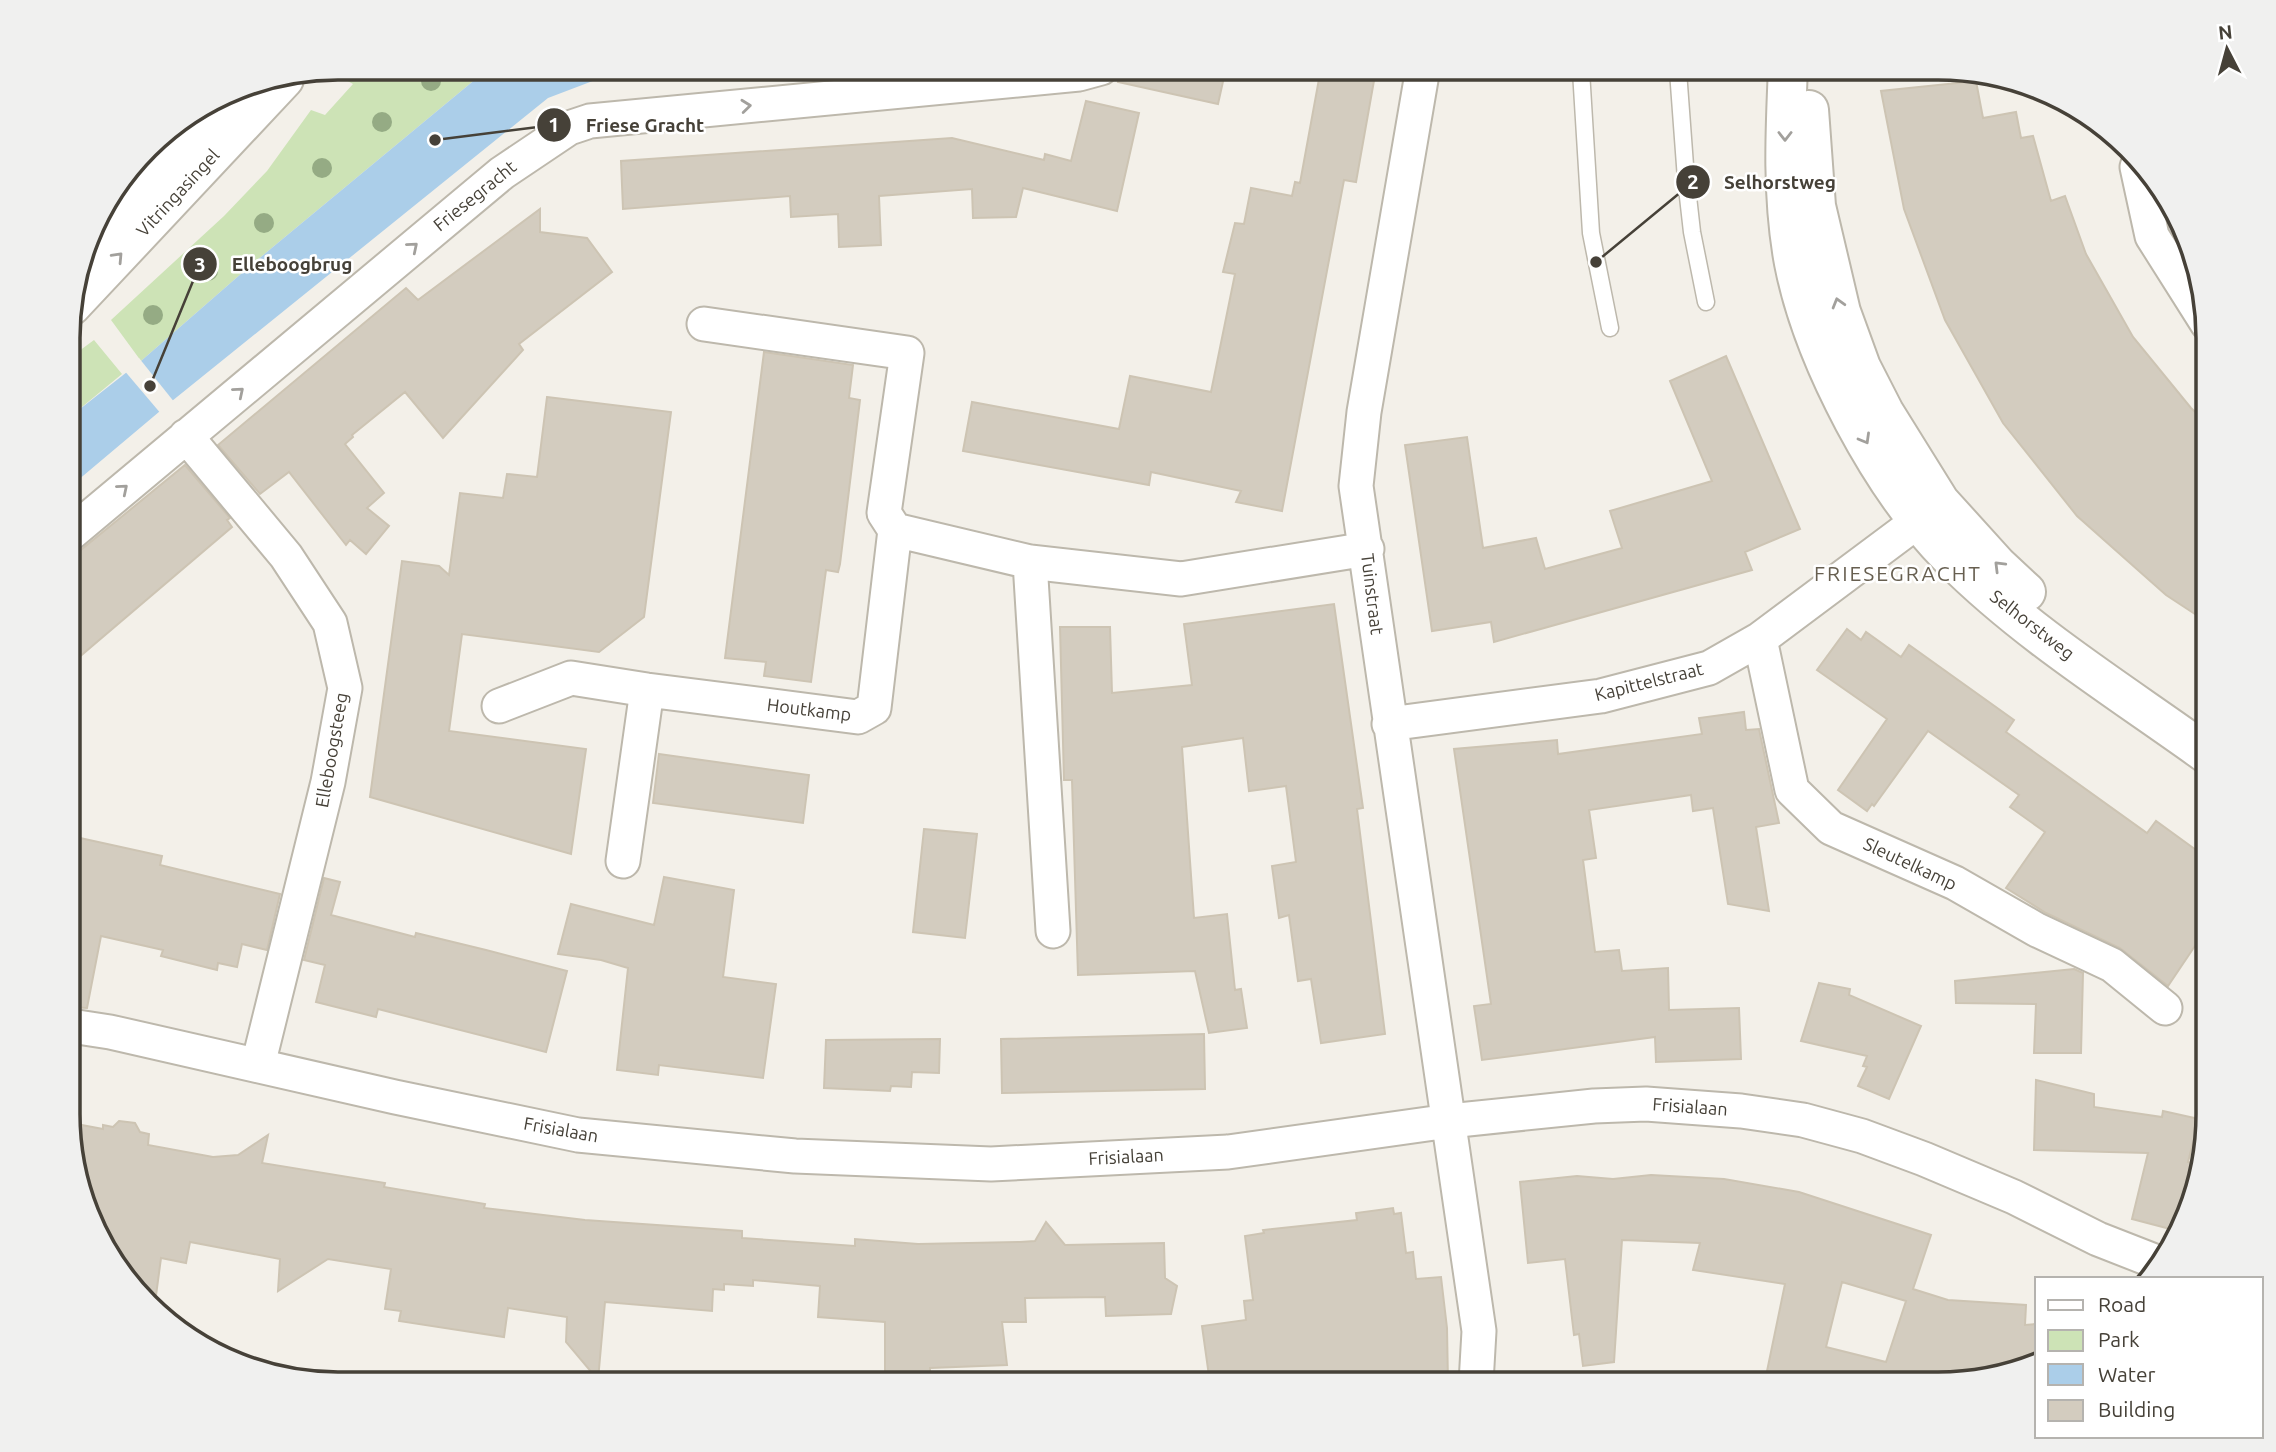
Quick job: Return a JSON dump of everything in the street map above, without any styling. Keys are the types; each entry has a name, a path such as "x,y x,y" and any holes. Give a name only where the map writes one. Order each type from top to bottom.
{"street":[{"name":"Friesegracht","path":"80,525 502,173 569,128 590,121 1017,80"},
{"name":"Tuinstraat","path":"1421,80 1362,432 1356,486 1479,1331 1477,1372"},
{"name":"Selhorstweg","path":"1799,80 1809,115 1816,205 1841,312 1861,367 1952,559 2026,625 2196,746"},
{"name":"Vitringasingel","path":"85,292 275,88"},
{"name":"Vitringasingel","path":"106,227 168,166 213,113"},
{"path":"2140,179 2152,236 2192,300"},
{"name":"Houtkamp","path":"499,706 571,678 858,717 874,708 895,530 884,513 907,353 704,324"},
{"name":"Elleboogsteeg","path":"186,436 286,556 330,623 345,688 328,782 258,1065"},
{"name":"Selhorstweg","path":"1928,511 1998,566 2050,615 2137,681 2196,720"},
{"name":"Kapittelstraat","path":"1389,724 1601,696 1709,668 1760,639 1928,511"},
{"path":"895,530 1030,562 1181,579 1367,549"},
{"path":"1030,562 1053,931"},
{"name":"Sleutelkamp","path":"1760,639 1792,790 1831,828 1955,883 2037,930 2112,965 2165,1008"},
{"path":"623,861 647,690"},
{"name":"Frisialaan","path":"80,1027 578,1135 795,1156 991,1164 1228,1152 1449,1121 1594,1106 1695,1106 1803,1120 1861,1136 2014,1197 2098,1239 2150,1259"}],"lane":[{"path":"1582,80 1591,233 1611,328"},
{"path":"1679,80 1687,192 1706,302"}],"green space":[{"path":"346,80 475,80 250,266 141,361 111,320 224,216 267,171 311,110 325,115 353,84"},
{"path":"94,340 122,374 80,409 80,350"}],"water":[{"path":"475,80 595,80 548,98 80,478 80,409 141,361 250,266"}],"pier":[{"path":"139,358 175,403 162,415 123,369"}],"building":[{"path":"1118,80 1223,80 1218,104"},
{"path":"1319,80 1374,80 1356,182 1344,180 1282,511 1236,502 1241,491 1151,472 1149,485 963,451 972,402 1119,429 1130,376 1211,392 1235,274 1223,272 1235,223 1244,224 1251,188 1292,196 1295,182 1300,183"},
{"path":"1964,82 1977,84 1983,118 2016,112 2021,138 2033,136 2051,201 2065,196 2086,254 2133,337 2196,413 2196,615 2166,595 2077,516 2003,423 1945,320 1904,209 1881,91"},
{"path":"1086,101 1139,113 1117,211 1023,188 1016,217 973,218 972,189 879,196 881,245 839,247 838,214 791,217 790,196 623,209 621,161 952,138 1044,160 1045,154 1071,161"},
{"path":"540,209 540,232 587,238 612,272 519,344 523,350 443,438 405,392 352,435 345,444 384,493 367,508 389,526 366,554 350,540 346,545 289,472 260,494 218,445 406,288 418,300"},
{"path":"764,352 853,365 849,398 860,400 840,564 838,572 826,570 811,682 764,676 766,662 725,658"},
{"path":"1726,356 1800,529 1745,552 1752,570 1494,642 1491,622 1432,631 1405,445 1467,437 1483,548 1536,538 1545,569 1622,548 1610,511 1712,481 1670,381"},
{"path":"547,397 671,412 644,617 599,652 462,634 449,731 586,749 571,854 370,797 402,561 439,566 449,575 460,493 503,498 507,474 537,477"},
{"path":"185,465 230,518 227,520 232,527 80,656 80,551"},
{"path":"1334,604 1363,808 1357,809 1385,1034 1321,1043 1311,979 1298,981 1289,915 1279,918 1272,866 1296,862 1286,786 1249,791 1243,738 1182,747 1194,918 1227,914 1235,990 1241,989 1247,1028 1209,1033 1195,971 1078,975 1072,780 1064,780 1060,627 1110,627 1112,693 1192,685 1184,624"},
{"path":"1847,629 1861,640 1866,632 1901,657 1909,645 2014,720 2006,732 2147,833 2156,821 2196,850 2196,944 2168,986 2120,948 2046,913 2006,888 2045,832 2010,807 2019,795 1928,731 1874,806 1872,804 1867,811 1838,790 1887,719 1817,670"},
{"path":"1744,712 1746,730 1759,729 1779,823 1756,827 1769,911 1728,904 1713,808 1693,811 1691,795 1589,810 1596,858 1583,860 1595,952 1619,950 1622,971 1668,968 1669,1010 1739,1008 1741,1059 1656,1062 1655,1037 1482,1060 1474,1006 1491,1004 1454,749 1557,740 1558,754 1702,734 1699,718"},
{"path":"659,754 809,775 803,823 653,803"},
{"path":"924,829 977,834 965,938 913,932"},
{"path":"80,838 162,856 160,865 280,894 267,950 242,944 237,967 218,963 217,970 161,956 163,950 101,936 87,1008 80,1008"},
{"path":"664,877 734,890 723,977 776,984 763,1078 659,1065 658,1075 617,1070 628,968 601,960 558,954 571,904 654,925"},
{"path":"324,878 340,882 331,915 415,937 416,933 567,971 546,1052 378,1009 376,1017 316,1002 325,965 304,960"},
{"path":"2074,969 2083,973 2081,1053 2034,1053 2036,1004 1956,1003 1955,981"},
{"path":"1819,983 1850,989 1849,995 1921,1026 1889,1099 1858,1086 1867,1067 1863,1066 1867,1056 1801,1041"},
{"path":"1204,1034 1205,1089 1002,1093 1001,1039"},
{"path":"940,1039 939,1073 912,1072 911,1087 891,1086 890,1091 824,1088 826,1040"},
{"path":"2036,1080 2094,1094 2094,1107 2162,1117 2163,1111 2196,1118 2188,1162 2191,1164 2182,1196 2168,1228 2132,1219 2148,1153 2034,1150"},
{"path":"119,1121 135,1123 140,1132 149,1134 148,1145 213,1157 238,1155 268,1135 262,1163 385,1183 384,1187 485,1204 484,1208 585,1220 742,1231 742,1238 855,1246 855,1239 918,1244 1020,1242 1035,1241 1046,1222 1065,1245 1164,1243 1165,1278 1177,1286 1171,1314 1106,1316 1105,1297 1025,1298 1026,1322 1002,1322 1007,1365 930,1368 930,1372 885,1372 885,1322 818,1317 820,1286 753,1280 753,1286 724,1284 724,1290 713,1289 712,1311 605,1302 599,1372 591,1372 566,1342 567,1317 508,1308 504,1337 399,1321 401,1311 385,1309 391,1269 328,1259 278,1291 280,1259 190,1242 186,1263 161,1258 156,1296 115,1242 100,1212 89,1180 81,1125 103,1129 103,1125 113,1127"},
{"path":"1651,1175 1724,1179 1799,1192 1931,1235 1913,1289 1948,1300 2026,1305 2025,1325 2035,1324 2035,1352 1988,1367 1954,1371 1767,1372 1785,1284 1693,1270 1700,1243 1622,1240 1614,1362 1583,1366 1579,1334 1574,1335 1565,1259 1528,1263 1520,1182 1577,1176 1613,1179","holes":["1842,1282 1906,1301 1886,1362 1826,1347"]},
{"path":"1393,1208 1394,1214 1401,1213 1406,1253 1413,1252 1416,1279 1441,1277 1447,1328 1448,1372 1208,1372 1202,1326 1246,1320 1244,1301 1253,1300 1245,1236 1264,1233 1263,1230 1357,1220 1356,1213"}],"place":[{"name":"Friese Gracht","path":"435,140"},
{"name":"Selhorstweg","path":"1596,262"},
{"name":"Elleboogbrug","path":"150,386"}],"district":[{"name":"FRIESEGRACHT","path":"1898,574"}]}
